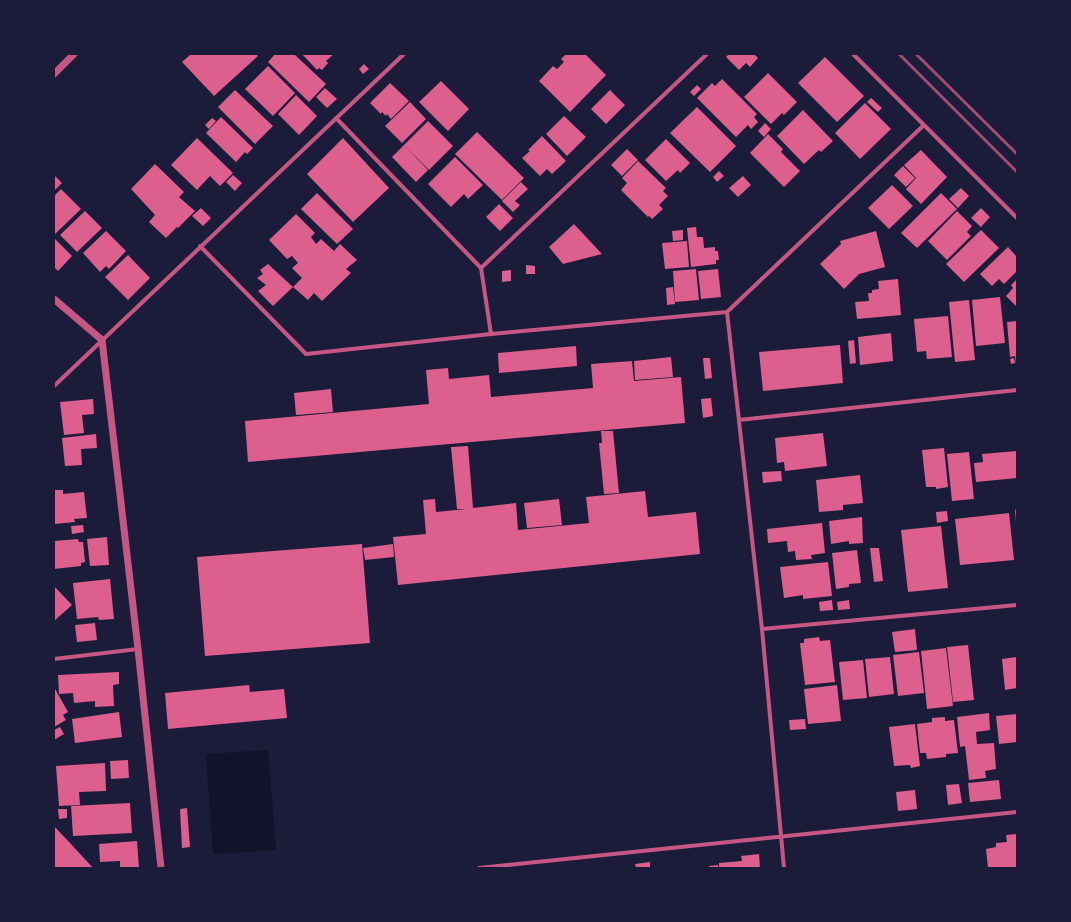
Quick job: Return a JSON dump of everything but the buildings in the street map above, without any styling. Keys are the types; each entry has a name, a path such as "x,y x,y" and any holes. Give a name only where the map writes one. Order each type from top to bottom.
{"street":[{"path":"54,74 74,54"},
{"path":"54,386 404,54"},
{"path":"481,268 707,54"},
{"path":"853,54 1017,218"},
{"path":"336,118 481,268 491,334"},
{"path":"200,246 306,354 491,334 727,312 924,125"},
{"path":"54,299 102,340 138,649 161,868"},
{"path":"727,312 762,629 784,868"},
{"path":"738,420 1017,390"},
{"path":"762,629 1017,605"},
{"path":"54,659 138,649"},
{"path":"479,868 1017,812"}],"shaded area":[{"path":"268,750 276,850 213,854 206,754"}],"railway":[{"path":"899,54 1017,172"},
{"path":"916,54 1017,154"}]}
